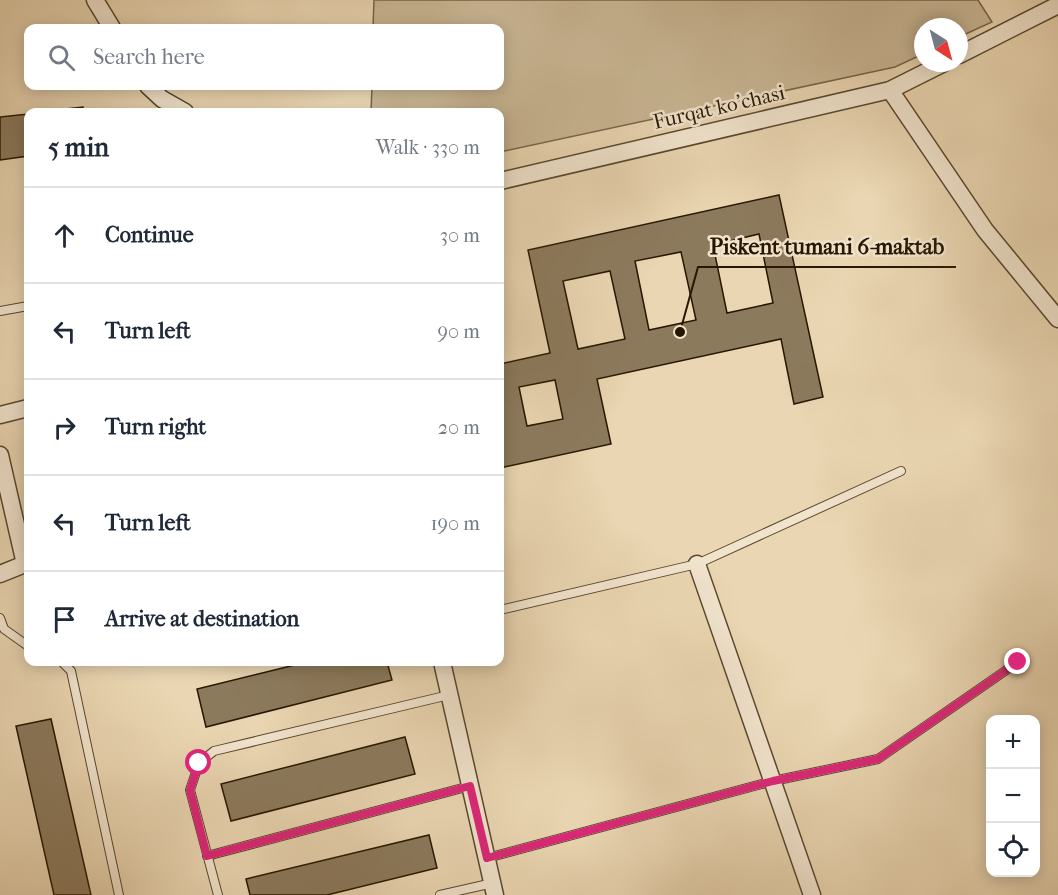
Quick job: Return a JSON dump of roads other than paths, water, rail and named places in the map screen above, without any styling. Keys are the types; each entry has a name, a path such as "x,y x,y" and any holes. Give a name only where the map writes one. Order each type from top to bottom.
{"street":[{"path":"95,0 110,24"},
{"path":"968,50 1058,5"},
{"name":"Furqat ko'chasi","path":"504,180 890,90 926,72"},
{"path":"152,90 162,99 179,108"},
{"path":"890,90 985,230 1058,319"},
{"path":"0,415 24,409"},
{"path":"0,455 24,560"},
{"path":"0,574 24,564"},
{"path":"697,564 812,895"},
{"path":"443,666 494,889"}],"lane":[{"path":"0,311 24,307"},
{"path":"504,609 697,564 901,471"},
{"path":"0,618 2,632 24,644"},
{"path":"487,858 773,781 878,759 1018,662"},
{"path":"66,666 71,671 119,895"},
{"path":"218,895 190,790 199,763 214,751 449,695"},
{"path":"207,856 470,786"},
{"path":"440,895 494,889"}],"place":[{"name":"Piskent tumani 6-maktab","path":"680,332"}]}
